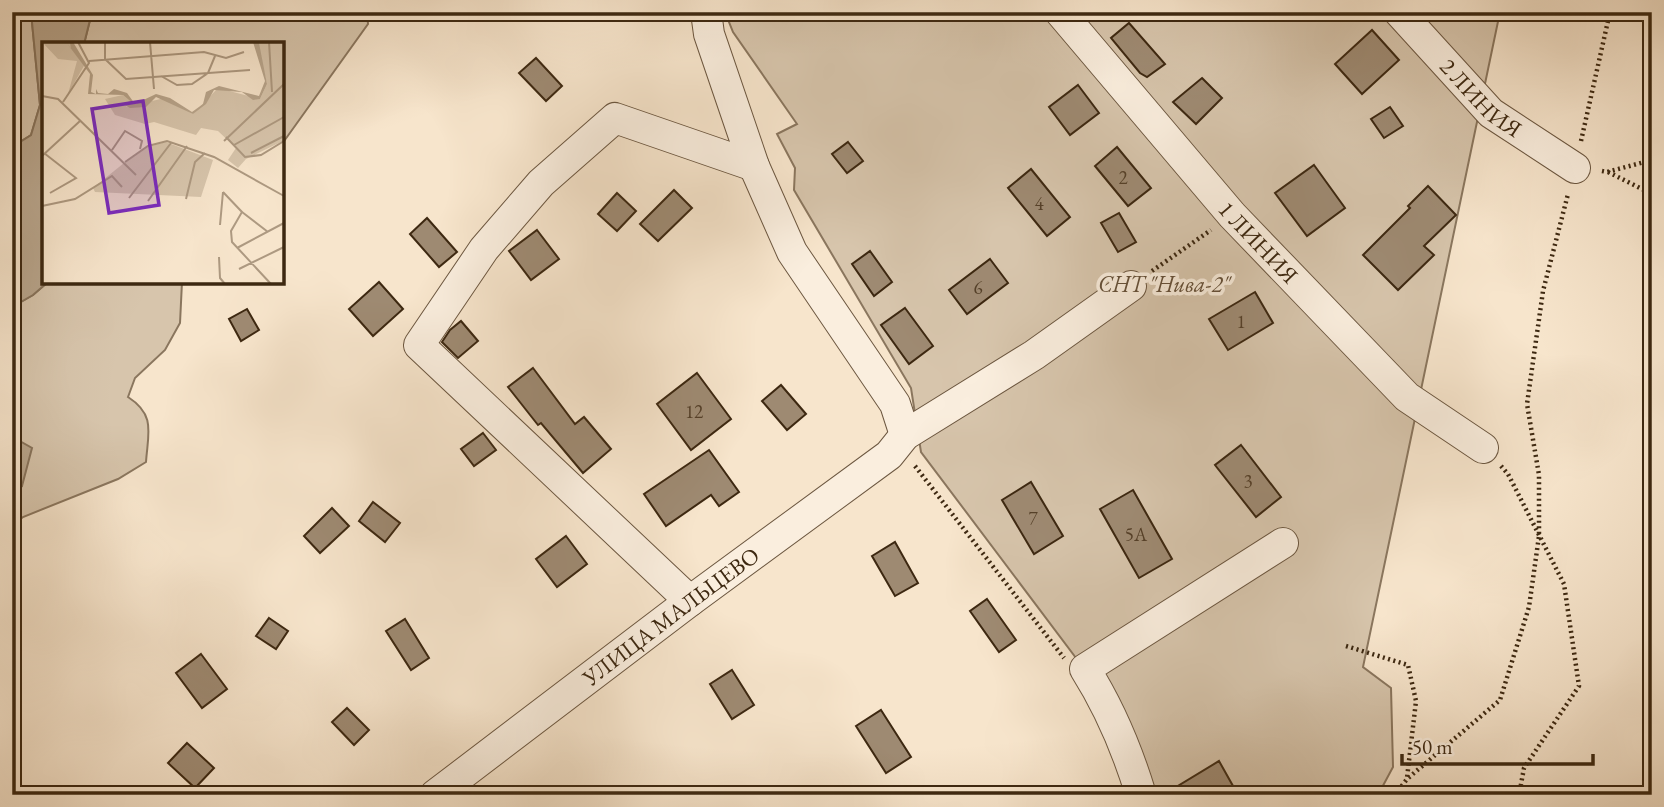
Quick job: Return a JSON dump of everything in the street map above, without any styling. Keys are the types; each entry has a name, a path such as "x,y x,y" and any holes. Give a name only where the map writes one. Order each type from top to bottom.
{"street":[{"path":"706,12 709,34 754,166 792,252 895,404 905,435"},
{"name":"1 ЛИНИЯ","path":"1060,12 1232,215 1407,397 1483,448"},
{"name":"2 ЛИНИЯ","path":"1399,12 1491,113 1575,168"},
{"path":"690,601 419,345 484,249 541,183 615,118 754,166"},
{"name":"УЛИЦА МАЛЬЦЕВО","path":"435,795 690,601 889,455 905,435 1034,355 1131,286"},
{"path":"1142,795 1096,687 1085,669 1283,543"}],"path":[{"path":"1395,795 1407,779 1500,700 1529,607 1539,536 1539,475 1527,404 1543,291 1575,168 1610,12"},
{"path":"1607,172 1652,160"},
{"path":"1575,168 1607,172 1652,194"},
{"path":"1131,286 1232,215"},
{"path":"905,435 917,471 1060,656 1085,669"},
{"path":"1483,448 1508,474 1564,584 1579,686 1524,768 1519,795"},
{"path":"1346,646 1408,665 1416,701 1407,779"}],"green space":[{"path":"12,12 31,12 40,105 31,135 12,147"},
{"path":"92,12 367,12 368,24 284,141 284,42 84,42"},
{"name":"СНТ \"Нива-2\"","path":"725,12 1500,12 1363,667 1391,688 1393,767 1378,795 1148,795 1079,662 921,452 911,388 794,190 795,168 777,134 797,124 733,32"},
{"path":"46,284 182,284 180,323 165,350 135,378 128,397 147,418 149,433 146,462 118,479 23,517 12,526 12,497 22,486 18,440 12,434 12,307"}],"shaded area":[{"path":"31,12 92,12 84,42 42,42 42,284 46,284 12,307 12,147 31,135 40,105"},
{"path":"12,434 32,448 22,486 12,497"}],"building":[{"path":"1129,23 1165,64 1147,77 1140,73 1111,38"},
{"path":"1372,30 1399,60 1362,94 1335,64"},
{"path":"536,58 562,86 546,101 519,73"},
{"path":"1202,78 1222,98 1196,124 1173,102"},
{"path":"1078,85 1099,113 1070,135 1049,107"},
{"path":"1390,107 1403,126 1384,138 1371,119"},
{"path":"848,142 863,161 847,173 832,154"},
{"path":"1117,147 1151,188 1128,206 1095,166"},
{"path":"1314,165 1345,208 1307,236 1275,193"},
{"path":"1031,169 1070,217 1047,236 1008,188"},
{"path":"1428,186 1456,215 1424,246 1434,255 1398,290 1363,255"},
{"path":"674,190 692,208 658,241 640,224"},
{"path":"617,193 636,211 617,231 598,214"},
{"path":"1119,213 1136,242 1118,252 1101,223"},
{"path":"427,218 457,252 439,267 410,234"},
{"path":"537,230 559,259 531,280 509,251"},
{"path":"870,251 892,282 874,296 852,264"},
{"path":"990,259 1008,283 967,314 949,290"},
{"path":"379,282 403,309 373,336 349,309"},
{"path":"1255,292 1273,323 1228,350 1209,319"},
{"path":"905,308 933,346 909,364 881,325"},
{"path":"247,309 259,330 241,341 229,319"},
{"path":"461,321 478,341 458,358 442,342 450,330"},
{"path":"533,368 575,424 584,417 611,449 583,473 541,423 538,425 508,387"},
{"path":"697,373 731,419 691,450 657,404"},
{"path":"781,385 806,414 787,430 762,401"},
{"path":"483,433 496,450 474,466 461,449"},
{"path":"1241,445 1281,497 1256,517 1215,465"},
{"path":"709,450 739,492 719,506 711,495 666,526 644,494"},
{"path":"1031,482 1063,536 1034,554 1002,500"},
{"path":"1133,490 1172,559 1139,578 1100,509"},
{"path":"373,502 400,523 385,542 359,521"},
{"path":"332,508 349,526 320,553 304,536"},
{"path":"566,536 587,564 557,587 536,559"},
{"path":"895,542 918,583 895,596 872,556"},
{"path":"987,599 1016,640 999,652 970,611"},
{"path":"269,618 288,631 276,649 256,636"},
{"path":"405,619 429,658 411,670 386,631"},
{"path":"201,654 227,689 202,708 176,673"},
{"path":"732,670 754,705 732,719 710,684"},
{"path":"347,708 369,730 354,745 332,722"},
{"path":"881,710 911,757 886,773 856,726"},
{"path":"187,743 214,768 195,788 168,763"},
{"path":"1219,761 1233,786 1218,795 1163,795"}]}
